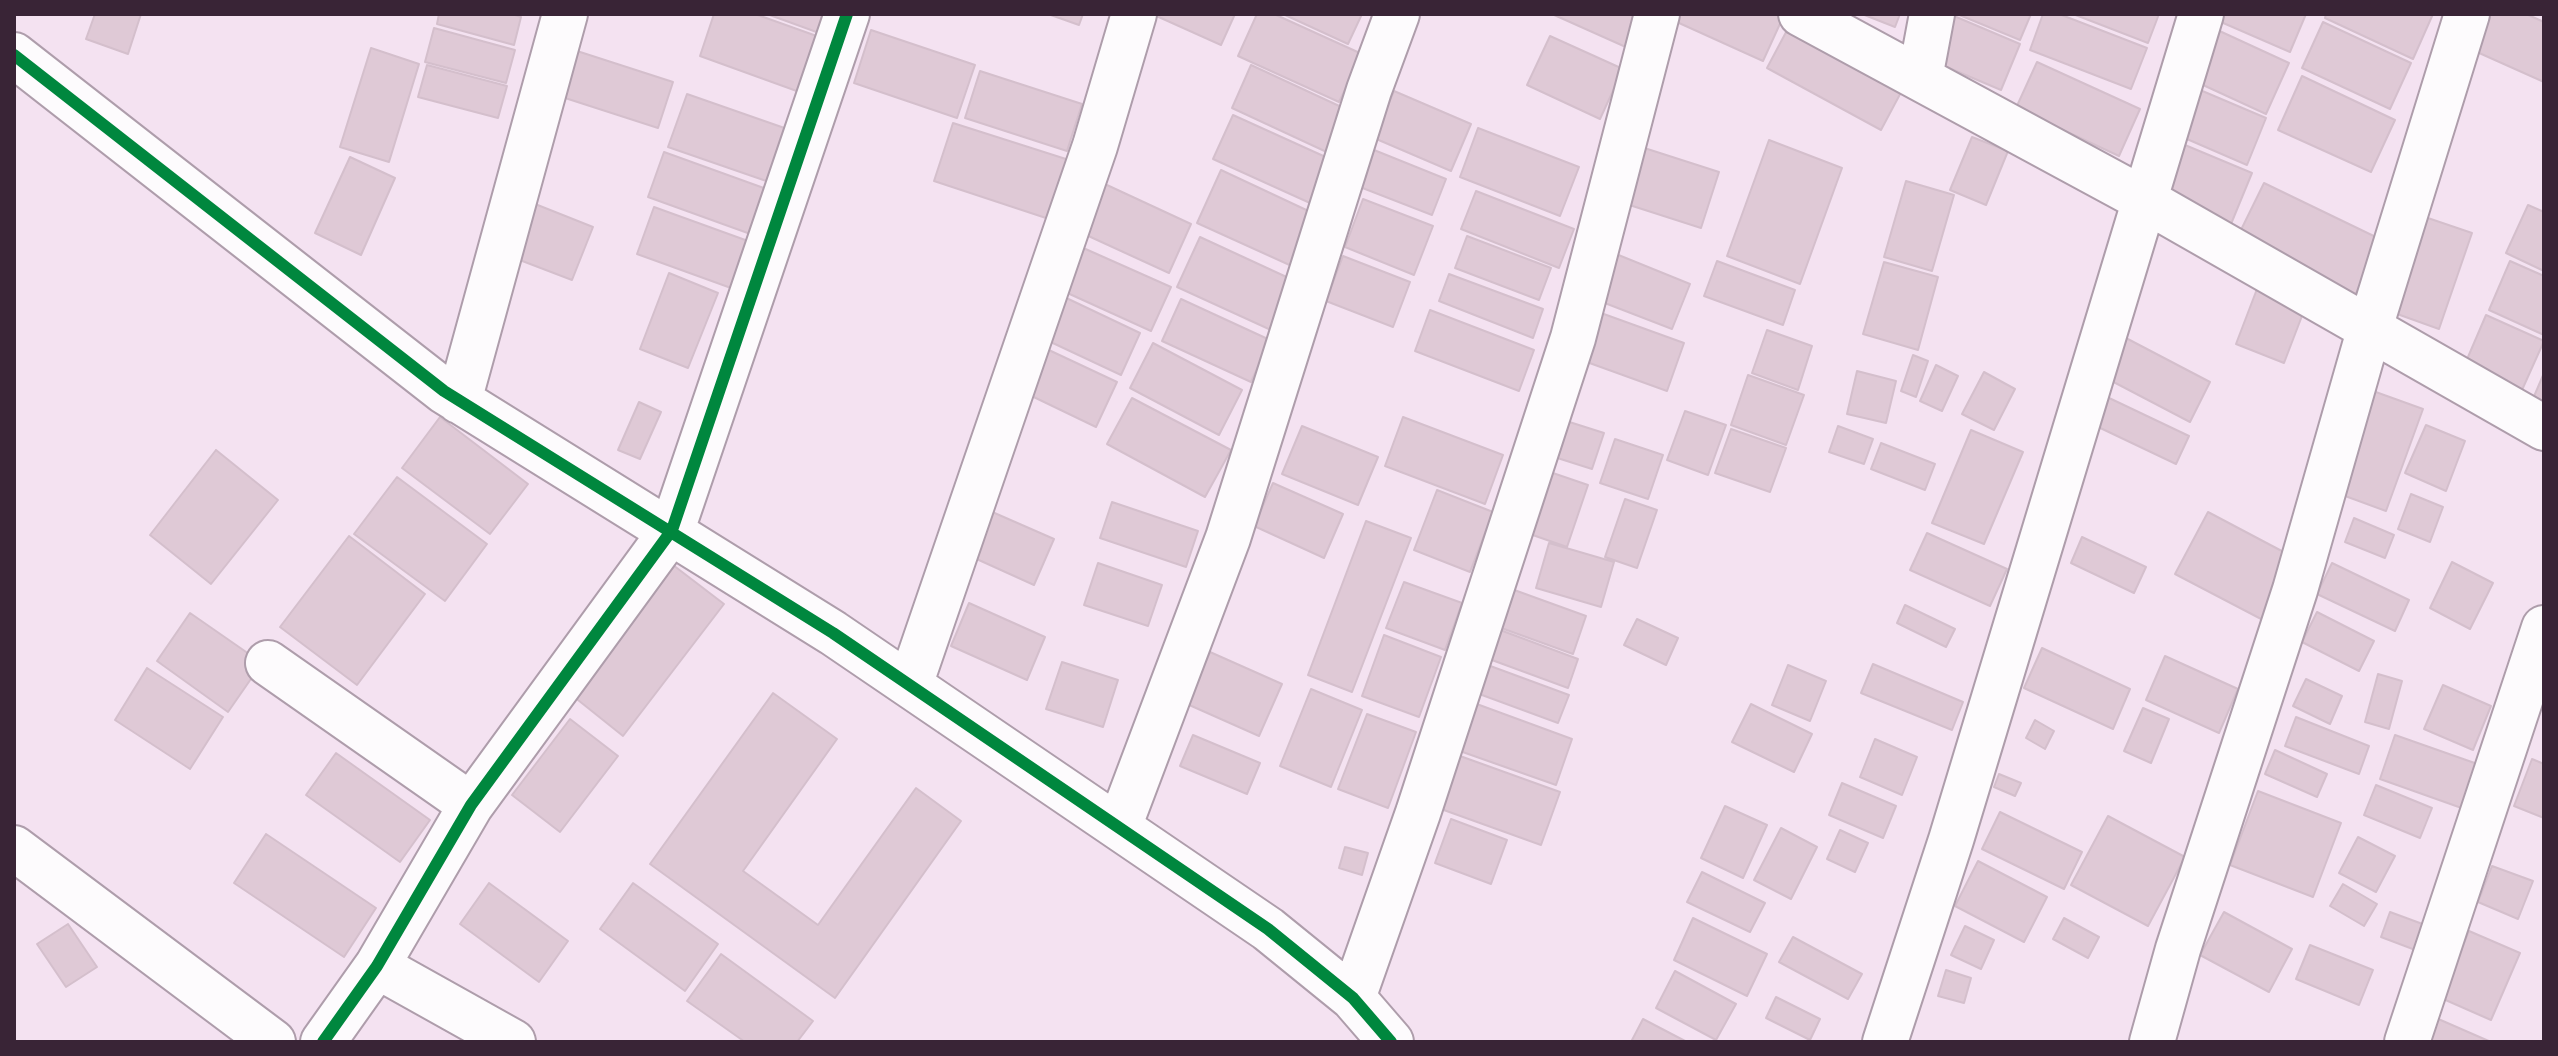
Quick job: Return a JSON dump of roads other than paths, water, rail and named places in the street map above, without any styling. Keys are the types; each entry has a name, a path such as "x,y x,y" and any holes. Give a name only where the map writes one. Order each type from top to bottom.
{"street":[{"path":"459,401 565,14"},
{"path":"323,1042 377,966 471,805 672,530 847,14"},
{"path":"910,685 1095,146 1134,14"},
{"path":"1119,827 1228,538 1369,90 1397,14"},
{"path":"1353,998 1418,813 1573,338 1657,14"},
{"path":"1801,14 2143,199 2369,331 2544,428"},
{"path":"1920,78 1932,14"},
{"path":"1885,1042 1951,840 2201,14"},
{"path":"2152,1042 2178,949 2295,590 2369,331 2467,14"},
{"path":"14,55 459,401 672,530 910,685 1268,929 1353,998 1391,1042"},
{"path":"2407,1042 2544,628"},
{"path":"268,663 471,805"},
{"path":"14,848 273,1042"},
{"path":"377,966 513,1042"}]}
